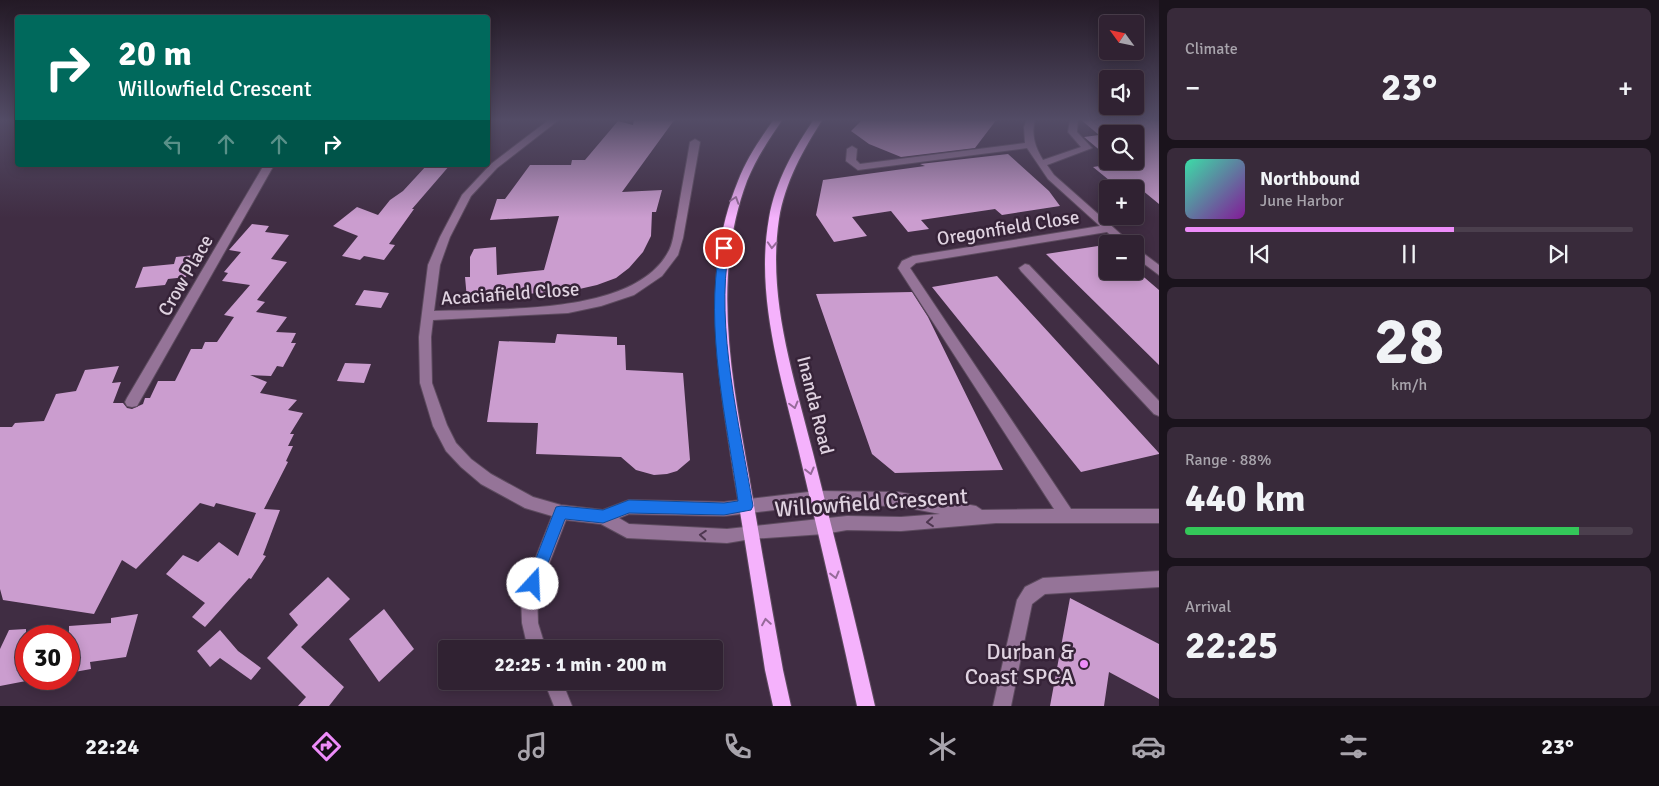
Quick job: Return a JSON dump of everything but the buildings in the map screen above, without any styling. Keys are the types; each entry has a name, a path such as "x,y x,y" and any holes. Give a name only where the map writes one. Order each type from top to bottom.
{"main road":[{"path":"755,152 734,204 722,264 721,346 746,506 782,706"},
{"name":"Inanda Road","path":"799,152 782,186 773,220 771,252 776,327 866,706"}],"street":[{"name":"Willowfield Crescent","path":"513,152 494,166 467,195 445,237 434,265 425,337 426,383 440,426 451,447 466,463 486,479 508,492 530,503 561,512 603,517 627,531 727,536 847,523 901,524 996,516 1159,516"},
{"name":"Acaciafield Close","path":"428,316 568,309 601,302 630,292 658,272 673,255 678,238 693,152"},
{"path":"852,152 851,161 858,166 974,152"},
{"path":"1035,152 1051,177 1116,235"},
{"path":"1041,164 1076,152"},
{"name":"Crow Place","path":"132,402 268,167"},
{"name":"Oregonfield Close","path":"1067,516 905,271 906,264 913,260 1108,228"},
{"path":"1144,258 1159,271"},
{"path":"1025,268 1159,410"},
{"name":"Willowfield Crescent","path":"603,517 629,507 724,509 817,498 898,500 996,516"},
{"path":"535,640 530,623 529,595 561,512"},
{"path":"1002,706 1025,600 1031,593 1043,586 1159,579"},
{"path":"556,690 562,706"}],"place":[{"name":"Durban & Coast SPCA","path":"1084,664"}],"route":[{"path":"533,584 561,512 603,517 629,507 724,509 746,506 734,439 721,346 720,303 724,248"}]}
